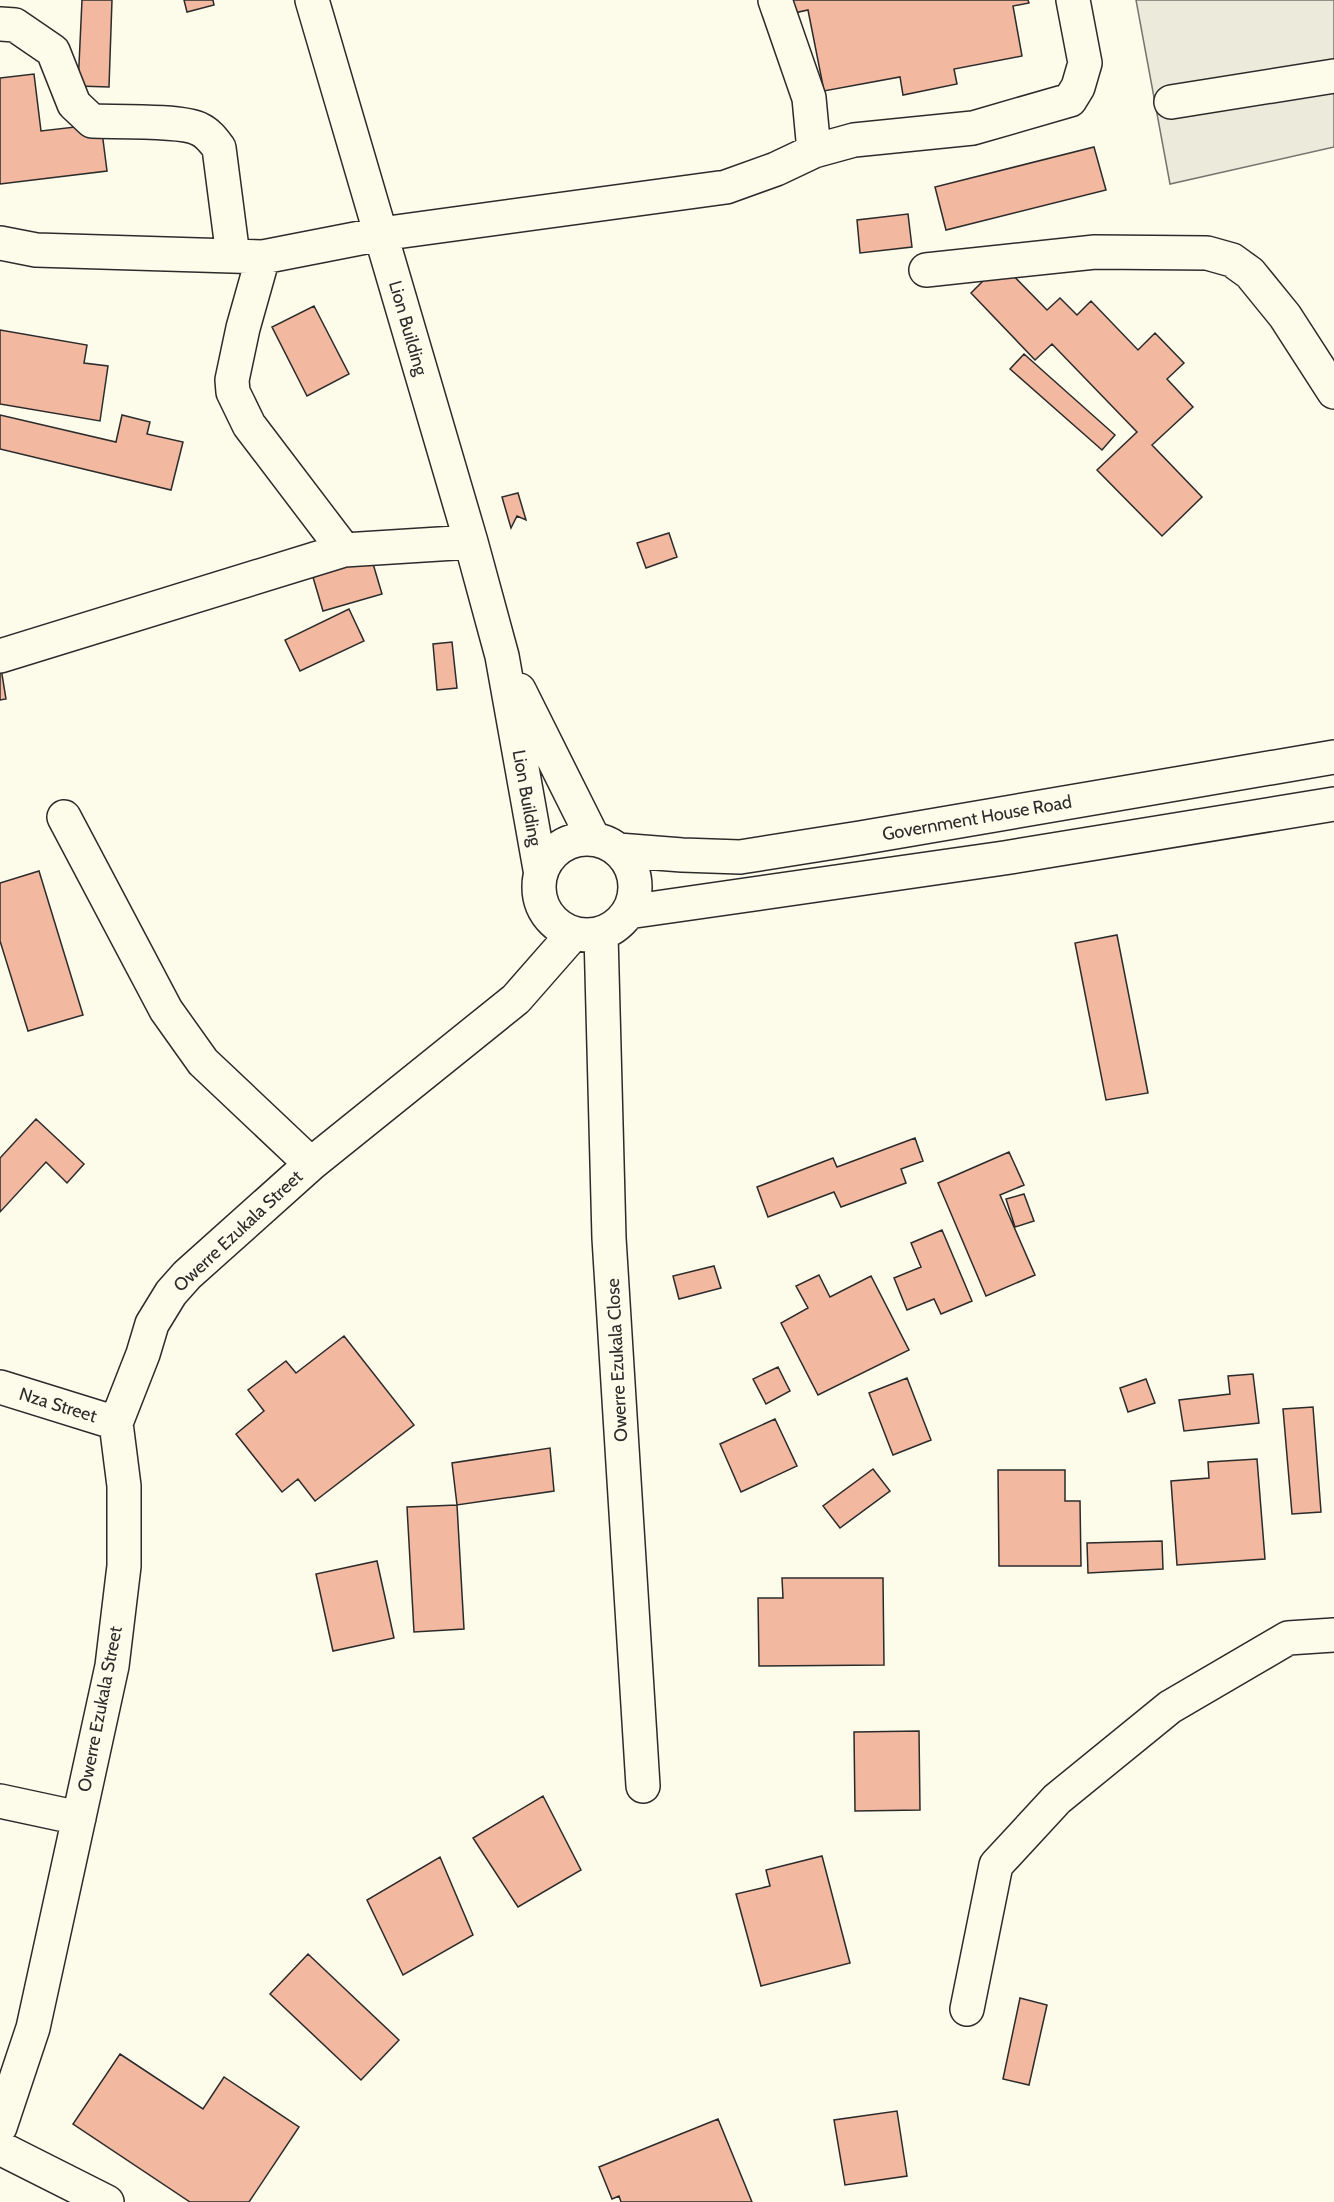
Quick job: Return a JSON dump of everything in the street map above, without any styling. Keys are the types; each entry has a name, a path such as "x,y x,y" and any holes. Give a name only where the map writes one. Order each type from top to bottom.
{"street":[{"name":"Lion Building","path":"312,0 471,542 502,656 540,869"},
{"path":"775,0 809,98 814,151"},
{"path":"0,243 36,250 248,256 381,234 726,187 814,151 854,140 973,128 1070,99 1078,87 1085,63 1073,0"},
{"path":"0,24 15,25 53,51 74,104 92,121 197,127 208,135 219,148 248,256 243,328 232,380 233,392 249,425 344,550"},
{"path":"1172,102 1334,76"},
{"path":"926,270 1095,252 1207,253 1232,260 1250,273 1285,316 1334,392"},
{"path":"0,656 344,550 471,542"},
{"name":"Lion Building","path":"502,656 605,844"},
{"name":"Government House Road","path":"605,844 682,855 740,857 1334,757"},
{"path":"628,912 1004,858 1334,804"},
{"path":"998,814 1004,858"},
{"path":"64,817 166,1010 202,1062 311,1164"},
{"path":"605,844 627,860 633,872 636,886 634,899 628,912 616,926 587,934 555,924 543,909 537,889 540,869 561,845 605,844"},
{"name":"Owerre Ezukala Street","path":"0,2127 33,2028 112,1666 123,1566 124,1486 116,1423 152,1324 171,1293 187,1275 311,1164 516,999 587,934"},
{"name":"Owerre Ezukala Close","path":"587,934 609,1238 643,1786"},
{"name":"Nza Street","path":"0,1387 116,1423"},
{"path":"968,2009 996,1865 1057,1799 1170,1707 1288,1638 1334,1635"},
{"path":"0,1801 79,1818"},
{"path":"0,2148 107,2202"}],"shaded area":[{"path":"1136,0 1334,0 1334,147 1170,184"}],"building":[{"path":"82,0 112,0 109,87 78,86"},
{"path":"184,0 213,0 214,5 187,12"},
{"path":"781,0 1028,0 1029,3 1013,6 1022,56 954,69 957,84 903,95 900,77 824,91 808,10 785,15"},
{"path":"34,74 41,131 101,124 107,171 0,184 0,78"},
{"path":"1094,147 1106,190 946,230 935,187"},
{"path":"908,214 912,247 860,253 857,220"},
{"path":"1001,263 1047,310 1060,298 1077,315 1091,301 1138,350 1155,333 1184,363 1167,379 1193,407 1152,445 1202,497 1162,536 1097,470 1137,432 1052,344 1035,360 971,293"},
{"path":"314,306 349,374 307,396 272,327"},
{"path":"0,330 87,345 84,363 108,366 100,421 0,404"},
{"path":"1024,354 1115,435 1102,450 1010,369"},
{"path":"0,415 116,442 122,415 150,422 147,434 183,442 171,490 0,449"},
{"path":"518,493 526,520 517,516 511,528 502,497"},
{"path":"669,533 677,557 646,568 637,543"},
{"path":"366,540 382,594 323,611 307,557"},
{"path":"349,609 364,641 300,671 285,640"},
{"path":"452,642 457,688 437,690 433,644"},
{"path":"0,662 6,699 0,700"},
{"path":"39,871 83,1015 28,1031 0,941 0,883"},
{"path":"1117,935 1148,1093 1106,1100 1075,943"},
{"path":"36,1119 84,1164 67,1183 46,1162 0,1212 0,1158"},
{"path":"915,1138 923,1161 901,1169 906,1183 841,1207 834,1192 768,1217 757,1187 833,1158 837,1167"},
{"path":"1009,1152 1024,1185 1000,1195 1035,1275 986,1296 938,1183"},
{"path":"1024,1194 1034,1221 1015,1227 1006,1199"},
{"path":"942,1230 972,1301 941,1314 934,1299 907,1310 894,1278 921,1267 911,1243"},
{"path":"714,1266 721,1288 679,1299 673,1276"},
{"path":"819,1275 830,1297 871,1276 909,1350 818,1395 781,1323 808,1308 796,1286"},
{"path":"344,1336 414,1425 315,1501 298,1479 282,1492 236,1434 264,1411 248,1390 286,1361 296,1373"},
{"path":"778,1367 790,1391 766,1404 753,1379"},
{"path":"1253,1374 1259,1423 1184,1431 1179,1400 1230,1394 1228,1376"},
{"path":"907,1378 931,1440 893,1455 869,1393"},
{"path":"1146,1379 1155,1403 1128,1412 1120,1388"},
{"path":"1313,1407 1321,1512 1292,1514 1283,1409"},
{"path":"775,1419 797,1466 741,1492 720,1444"},
{"path":"550,1448 554,1491 457,1505 452,1463"},
{"path":"1257,1459 1265,1559 1177,1565 1171,1481 1209,1478 1208,1462"},
{"path":"873,1469 890,1491 840,1528 823,1506"},
{"path":"998,1470 1065,1470 1065,1501 1080,1501 1081,1566 999,1566"},
{"path":"457,1505 464,1629 414,1632 407,1507"},
{"path":"1162,1541 1163,1569 1088,1573 1087,1543"},
{"path":"377,1561 394,1638 333,1651 316,1574"},
{"path":"782,1578 883,1578 884,1665 759,1666 758,1598 783,1598"},
{"path":"919,1731 920,1810 855,1811 854,1732"},
{"path":"543,1796 581,1870 518,1907 473,1838"},
{"path":"822,1856 850,1963 761,1986 736,1894 770,1886 766,1870"},
{"path":"440,1857 473,1935 403,1975 367,1900"},
{"path":"308,1954 399,2040 361,2080 270,1994"},
{"path":"1020,1998 1047,2005 1029,2085 1003,2079"},
{"path":"120,2054 203,2109 224,2077 299,2127 249,2202 190,2202 73,2124"},
{"path":"897,2111 907,2176 845,2185 834,2120"},
{"path":"718,2119 752,2202 621,2202 619,2196 612,2199 599,2167"}]}
